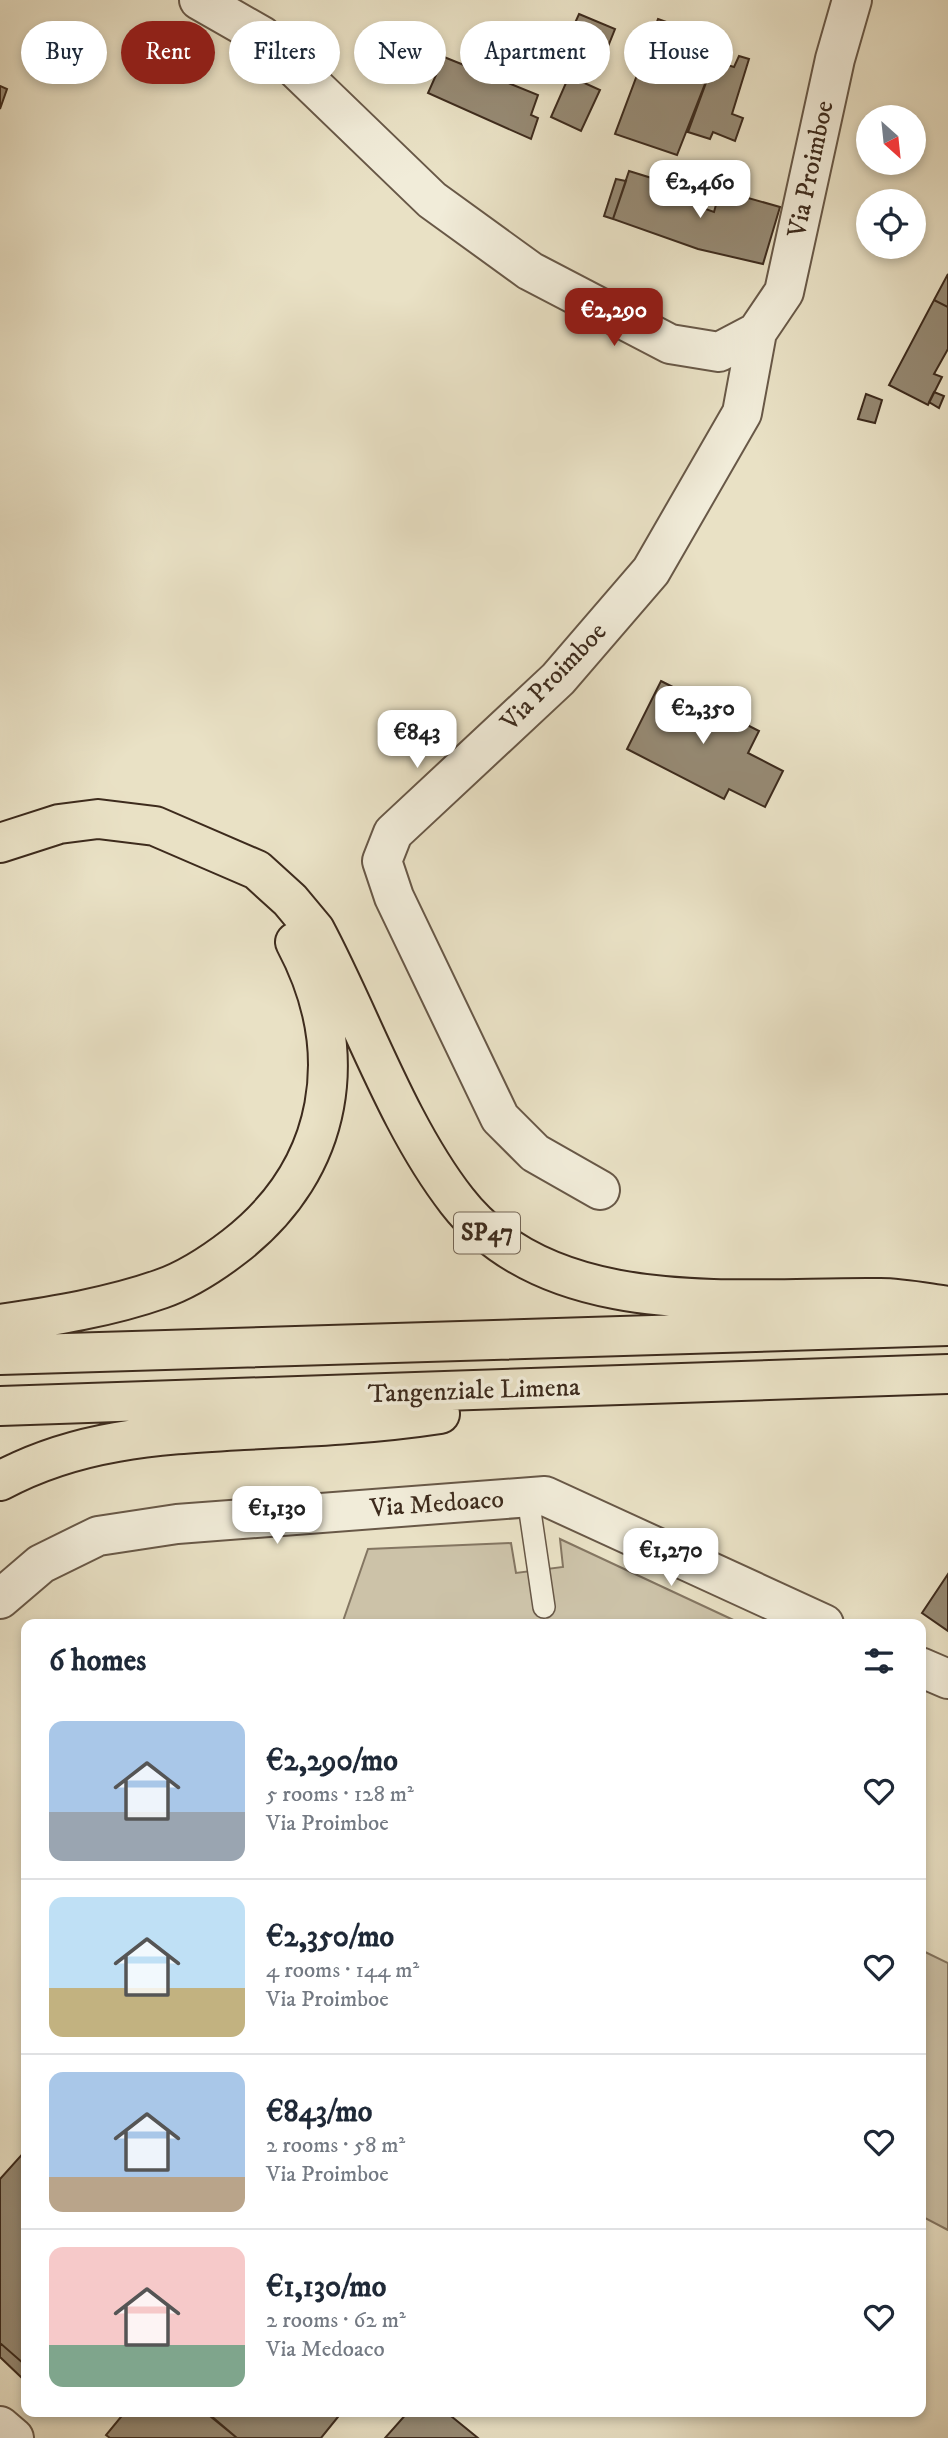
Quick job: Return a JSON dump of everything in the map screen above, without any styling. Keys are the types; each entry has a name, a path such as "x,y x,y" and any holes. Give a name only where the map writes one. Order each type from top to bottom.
{"highway":[{"name":"SP47","path":"0,843 59,824 97,819 155,826 257,870 290,900 315,930 430,1162 458,1202 488,1235 528,1260 569,1277 616,1290 711,1300 883,1298 948,1306"},
{"name":"SP47","path":"0,1324 101,1306 174,1283 215,1261 248,1236 278,1205 303,1166 322,1125 329,1073 325,1019 309,968 293,937 277,915 220,852"},
{"name":"Tangenziale Limena","path":"0,1356 948,1326"},
{"name":"Tangenziale Limena","path":"0,1406 948,1374"},
{"path":"0,1481 64,1453 125,1438 384,1423 642,1385"}],"street":[{"name":"Via Proimboe","path":"199,0 262,36 432,200 530,271 670,344 719,352 758,332"},
{"name":"Via Proimboe","path":"600,1190 535,1153 500,1118 394,897 382,861 393,833 558,679 651,571 742,413 758,332 785,292 835,59 852,0"},
{"name":"Via Medoaco","path":"0,1599 41,1564 98,1536 177,1524 545,1496 813,1619"},
{"path":"926,1670 948,1679"},
{"path":"0,2426 15,2438"}],"lane":[{"path":"528,1498 544,1607"}],"shaded area":[{"path":"560,1539 731,1619 344,1619 368,1549 511,1543 516,1573 563,1567"},
{"path":"926,1952 948,1963 948,2230 926,2219"}],"building":[{"path":"579,14 596,21 576,21"},
{"path":"610,27 615,29 610,42"},
{"path":"739,56 749,59 732,114 743,118 735,141 713,132 710,139 688,132 706,84 733,84 734,67"},
{"path":"446,58 460,63 460,84 511,84 538,95 531,115 538,118 531,139 428,93 432,84 446,84"},
{"path":"565,84 587,84 600,90 581,131 551,117"},
{"path":"634,84 705,84 677,155 615,134"},
{"path":"0,86 7,89 0,109"},
{"path":"629,171 658,180 654,191 714,212 720,190 780,207 763,264 698,249 613,219"},
{"path":"616,179 626,181 613,219 604,216"},
{"path":"948,274 948,307 934,300"},
{"path":"934,300 948,307 948,349 934,374 942,377 928,405 889,385"},
{"path":"934,392 944,396 939,408 929,402"},
{"path":"866,394 882,400 875,423 858,419"},
{"path":"661,681 759,731 748,753 783,771 765,807 729,789 724,799 627,749"},
{"path":"948,1574 948,1631 922,1613"},
{"path":"21,2156 21,2361 0,2343 0,2179"},
{"path":"0,2343 21,2361 21,2377 0,2357"},
{"path":"121,2417 211,2417 237,2438 110,2438 106,2435"},
{"path":"212,2417 338,2417 321,2438 237,2438"},
{"path":"404,2417 452,2417 478,2438 385,2438"}]}
